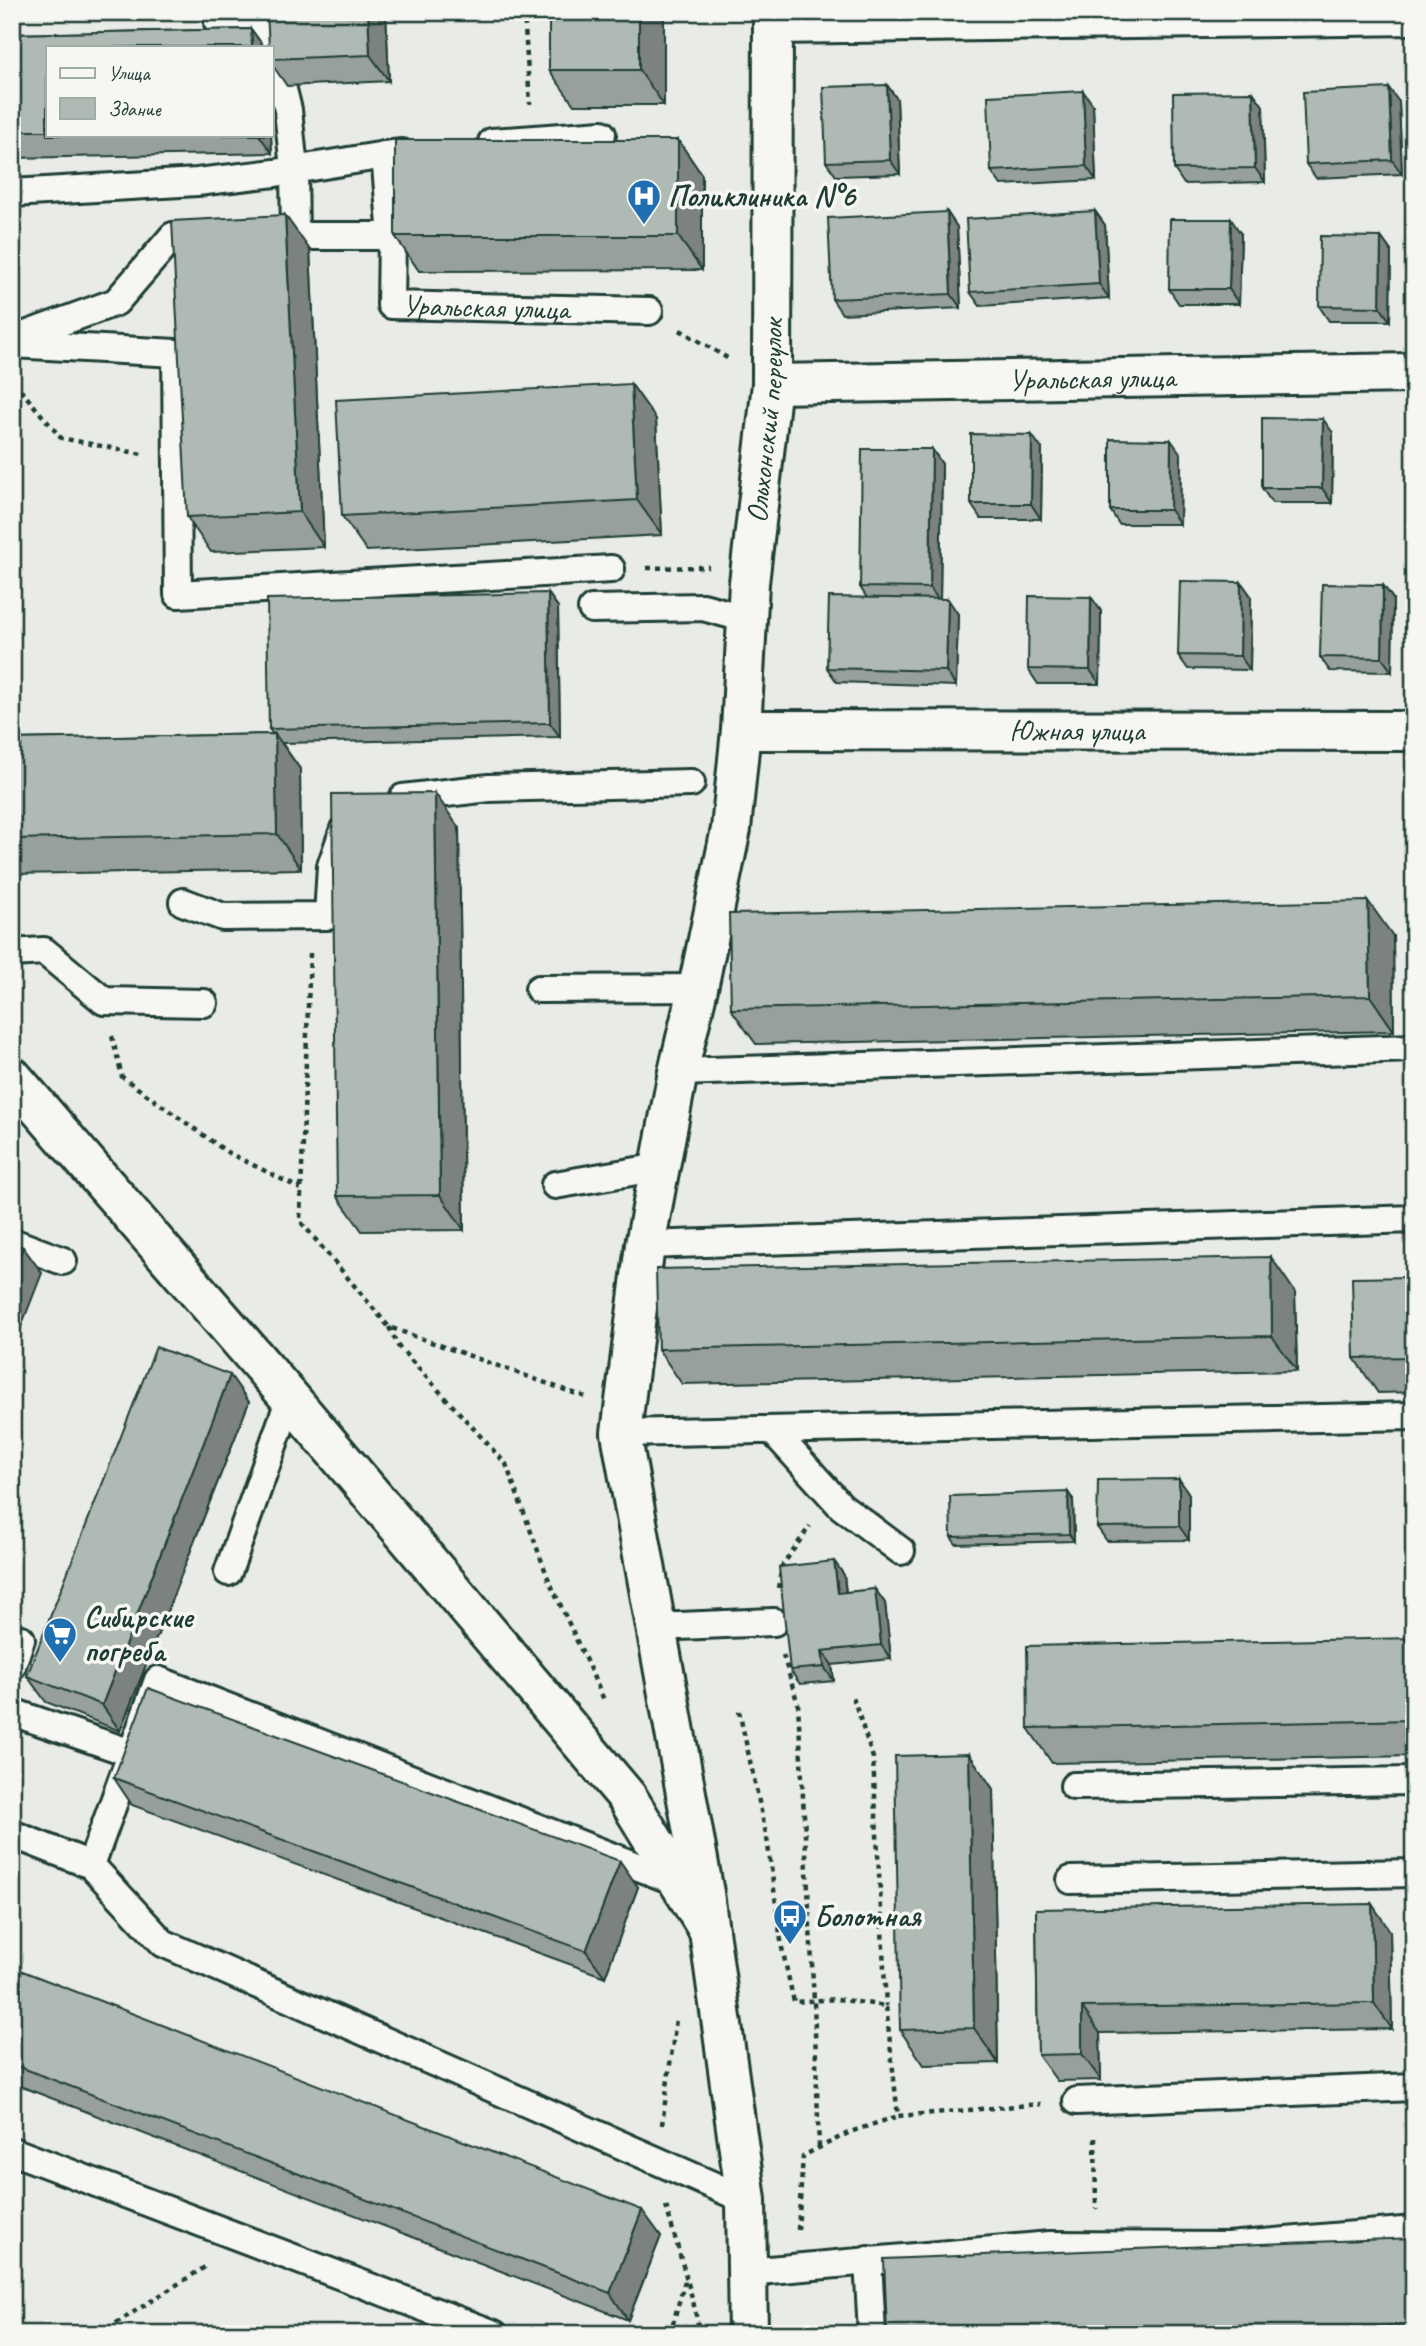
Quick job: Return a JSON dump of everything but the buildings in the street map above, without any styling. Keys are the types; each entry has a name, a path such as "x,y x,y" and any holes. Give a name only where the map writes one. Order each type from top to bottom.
{"street":[{"path":"774,18 1414,15"},
{"name":"Ольхонский переулок","path":"748,2334 746,2200 704,1893 621,1433 645,1245 678,1072 731,829 741,730 751,566 772,384 774,18"},
{"name":"Уральская улица","path":"772,384 1414,373"},
{"name":"Южная улица","path":"741,730 1414,731"},
{"path":"12,1077 290,1398 627,1797 709,1931"}],"lane":[{"path":"218,23 268,30 272,46"},
{"path":"273,50 288,110 294,169 295,236"},
{"path":"471,145 602,134"},
{"path":"12,193 197,182 422,150"},
{"path":"12,342 117,302 173,236 392,236 385,155"},
{"name":"Уральская улица","path":"392,236 391,305 649,311"},
{"path":"12,342 176,353 178,594 611,569"},
{"path":"592,610 703,607 747,619"},
{"path":"380,800 489,788 691,783"},
{"path":"183,902 223,917 328,916 331,866 353,803"},
{"path":"12,953 44,951 104,1001 204,1003"},
{"path":"539,989 698,988"},
{"path":"678,1072 1414,1048"},
{"path":"555,1185 660,1167"},
{"path":"645,1245 1414,1219"},
{"path":"12,1242 63,1261"},
{"path":"228,1572 290,1398"},
{"path":"621,1433 1414,1416"},
{"path":"772,1430 841,1506 901,1551"},
{"path":"656,1627 774,1622"},
{"path":"12,1666 21,1639"},
{"path":"91,1865 158,1680 680,1883"},
{"path":"12,1712 131,1753"},
{"path":"1074,1786 1414,1781"},
{"path":"12,1834 91,1865 163,1943 746,2200"},
{"path":"1071,1880 1414,1873"},
{"path":"1086,2101 1414,2087"},
{"path":"12,2151 494,2334"},
{"path":"747,2272 1050,2245 1228,2246 1414,2230"},
{"path":"868,2260 872,2334"}],"path":[{"path":"524,12 533,139"},
{"path":"649,311 772,384"},
{"path":"12,380 61,438 177,461"},
{"path":"611,569 751,566"},
{"path":"310,916 300,1221 389,1327 398,1346 506,1464 548,1578 609,1709"},
{"path":"104,1001 122,1077 227,1152 301,1189"},
{"path":"389,1327 586,1397"},
{"path":"853,1697 873,1758 886,2006 898,2116"},
{"path":"798,1704 819,2148"},
{"path":"739,1711 768,1838 782,1948 794,2002 837,1999 886,2006"},
{"path":"677,2006 657,2160 667,2210 700,2334"},
{"path":"795,2267 803,2156 850,2132 898,2116 1086,2101 1096,2245"},
{"path":"99,2334 248,2241"},
{"path":"670,2334 686,2277"}],"place":[{"name":"Поликлиника N°6","path":"644,226"},
{"name":"Сибирские погреба","path":"60,1664"},
{"name":"Болотная","path":"790,1946"}]}
